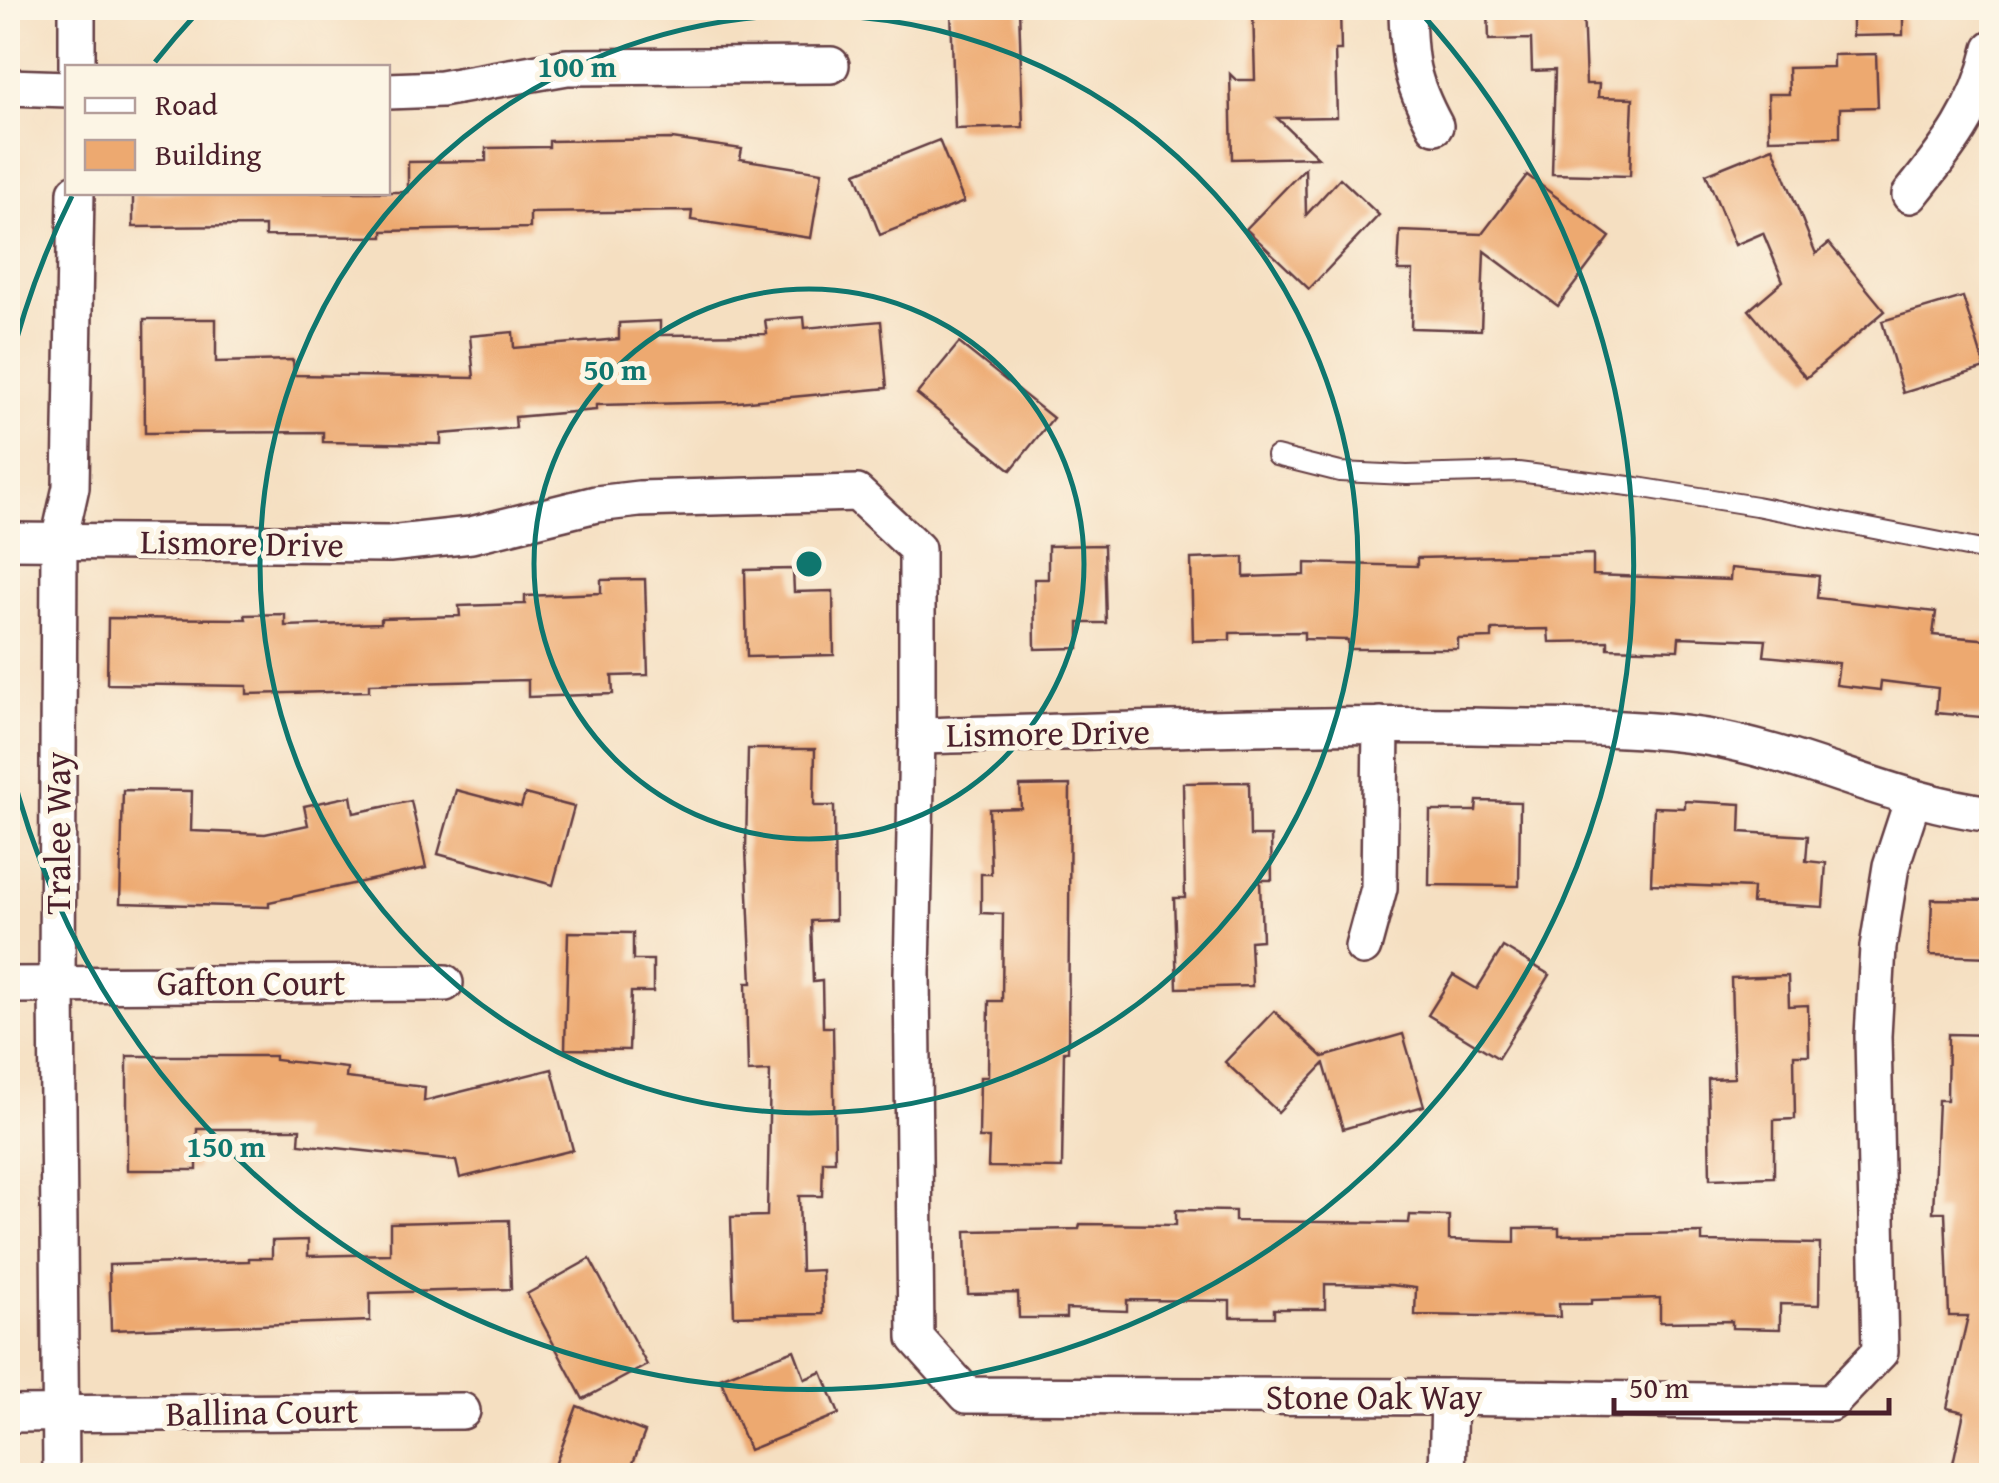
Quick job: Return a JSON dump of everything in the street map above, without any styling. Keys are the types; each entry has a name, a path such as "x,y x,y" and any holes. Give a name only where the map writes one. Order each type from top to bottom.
{"street":[{"path":"77,8 78,65"},
{"path":"1407,8 1414,88 1435,126"},
{"path":"1910,195 1955,140 1974,104 1992,49"},
{"path":"390,91 441,89 567,67 830,65"},
{"path":"8,87 65,90"},
{"name":"Tralee Way","path":"61,1476 59,541 71,487 76,195"},
{"name":"Lismore Drive","path":"8,541 389,544 471,535 596,504 639,499 856,493 917,550 918,736 1381,725 1616,728 1706,737 1793,758 1912,799 1992,814"},
{"path":"1362,947 1379,888 1381,725"},
{"name":"Stone Oak Way","path":"918,736 912,974 916,1338 967,1395 1831,1402 1880,1352 1873,1036 1878,947 1890,866 1912,799"},
{"name":"Gafton Court","path":"8,985 444,983"},
{"path":"1447,1476 1449,1396"},
{"name":"Ballina Court","path":"8,1414 462,1410"}],"lane":[{"path":"1276,456 1340,472 1518,472 1637,487 1992,552"}],"building":[{"path":"1019,8 1023,127 955,129 951,9"},
{"path":"1253,8 1340,8 1341,50 1335,50 1337,117 1277,118 1318,157 1232,159 1230,74 1236,80 1255,80"},
{"path":"1488,8 1583,8 1586,84 1599,84 1598,97 1633,98 1630,176 1552,174 1555,70 1532,71 1531,39 1489,40"},
{"path":"1852,8 1903,8 1903,35 1852,36"},
{"path":"1876,54 1878,107 1840,108 1840,137 1769,139 1768,94 1789,94 1788,68 1833,67 1833,55"},
{"path":"672,139 742,149 740,159 822,172 811,238 691,220 692,211 530,213 530,228 383,231 383,237 265,236 265,226 133,227 133,195 390,195 408,192 408,162 486,161 486,148 549,147 549,141"},
{"path":"939,140 964,202 880,235 856,173"},
{"path":"1773,147 1816,254 1829,243 1885,311 1806,378 1749,310 1783,281 1763,233 1735,245 1706,174"},
{"path":"1305,168 1306,215 1340,178 1379,215 1309,289 1246,229"},
{"path":"1527,175 1610,237 1558,306 1484,251 1481,330 1411,328 1413,271 1398,271 1400,231 1482,234"},
{"path":"1963,297 1985,368 1903,393 1882,321"},
{"path":"804,317 805,328 881,321 887,388 738,402 596,405 596,410 515,417 516,428 441,434 441,444 323,442 323,432 145,433 144,319 216,319 216,362 293,360 294,375 474,378 470,336 513,332 514,348 619,339 619,323 660,321 660,335 767,334 765,320"},
{"path":"959,343 1053,418 1011,470 917,394"},
{"path":"1104,545 1106,623 1079,623 1079,648 1035,649 1034,579 1048,579 1048,546"},
{"path":"1593,554 1593,575 1730,580 1731,568 1819,576 1817,598 1936,612 1933,635 1992,640 1992,718 1936,713 1938,688 1881,681 1880,690 1836,685 1839,663 1764,656 1766,640 1679,637 1678,650 1608,648 1608,641 1549,642 1548,629 1492,630 1492,638 1458,639 1458,649 1348,649 1348,640 1304,639 1304,632 1230,633 1230,640 1193,641 1191,559 1244,557 1244,577 1305,575 1305,563 1417,566 1417,558"},
{"path":"793,569 794,592 833,591 834,655 747,657 745,570"},
{"path":"645,579 648,675 612,676 613,694 528,697 528,680 369,684 369,691 247,694 247,686 107,684 108,618 246,619 245,615 285,614 285,626 381,623 381,618 460,616 459,606 525,604 525,596 601,593 601,580"},
{"path":"748,749 815,749 814,806 834,806 835,920 811,921 813,982 822,981 823,1027 833,1027 835,1161 823,1161 822,1196 799,1196 801,1271 822,1270 823,1314 734,1316 731,1217 767,1216 770,1071 748,1072 746,983 752,983 746,849"},
{"path":"1249,782 1250,836 1271,836 1272,880 1260,880 1262,940 1250,941 1252,986 1177,988 1174,898 1185,898 1183,783"},
{"path":"1070,785 1068,1051 1064,1051 1062,1168 988,1167 989,1138 979,1138 980,1077 988,1077 989,1001 1002,1001 1003,914 981,913 981,874 991,874 989,809 1021,808 1020,786"},
{"path":"123,790 192,791 191,831 265,834 308,825 304,806 351,796 354,813 411,801 426,868 269,902 269,907 120,903"},
{"path":"456,790 521,807 525,794 574,807 553,885 438,854"},
{"path":"1477,801 1520,802 1519,886 1429,885 1430,811 1476,811"},
{"path":"1685,801 1741,804 1740,832 1808,836 1806,861 1826,863 1823,907 1752,903 1753,888 1651,884 1654,807 1685,808"},
{"path":"1932,899 1992,900 1992,957 1930,955"},
{"path":"568,932 633,933 633,960 653,960 653,992 631,992 629,1050 565,1049"},
{"path":"1503,947 1550,975 1498,1058 1428,1015 1453,975 1477,989"},
{"path":"1788,976 1789,1006 1808,1005 1809,1055 1794,1055 1795,1119 1774,1120 1774,1177 1710,1179 1708,1079 1734,1078 1731,978"},
{"path":"1274,1011 1323,1057 1403,1034 1424,1106 1343,1129 1324,1064 1278,1112 1225,1062"},
{"path":"1948,1034 1992,1035 1992,1476 1952,1468 1964,1412 1947,1408 1968,1316 1949,1316 1945,1212 1933,1212 1938,1100 1947,1100"},
{"path":"127,1056 275,1056 275,1060 347,1068 346,1078 425,1087 424,1101 552,1069 573,1150 460,1178 456,1161 299,1144 300,1129 197,1129 197,1170 127,1170"},
{"path":"1176,1210 1235,1211 1235,1221 1409,1223 1410,1215 1449,1216 1449,1240 1515,1242 1515,1228 1559,1228 1559,1235 1702,1233 1702,1242 1820,1244 1819,1305 1780,1304 1780,1329 1732,1328 1732,1321 1660,1322 1660,1298 1559,1304 1560,1317 1415,1315 1416,1288 1391,1285 1325,1284 1325,1309 1274,1309 1274,1317 1230,1317 1230,1301 1127,1300 1127,1311 1066,1309 1066,1318 1019,1318 1018,1293 968,1294 966,1231 1079,1229 1080,1224 1176,1225"},
{"path":"509,1220 511,1289 370,1293 370,1321 111,1330 109,1265 272,1258 272,1241 308,1240 308,1256 390,1254 390,1223"},
{"path":"590,1259 647,1365 583,1399 527,1294"},
{"path":"794,1350 805,1379 822,1372 839,1414 749,1450 720,1378"},
{"path":"577,1406 645,1432 628,1476 551,1476"}]}
